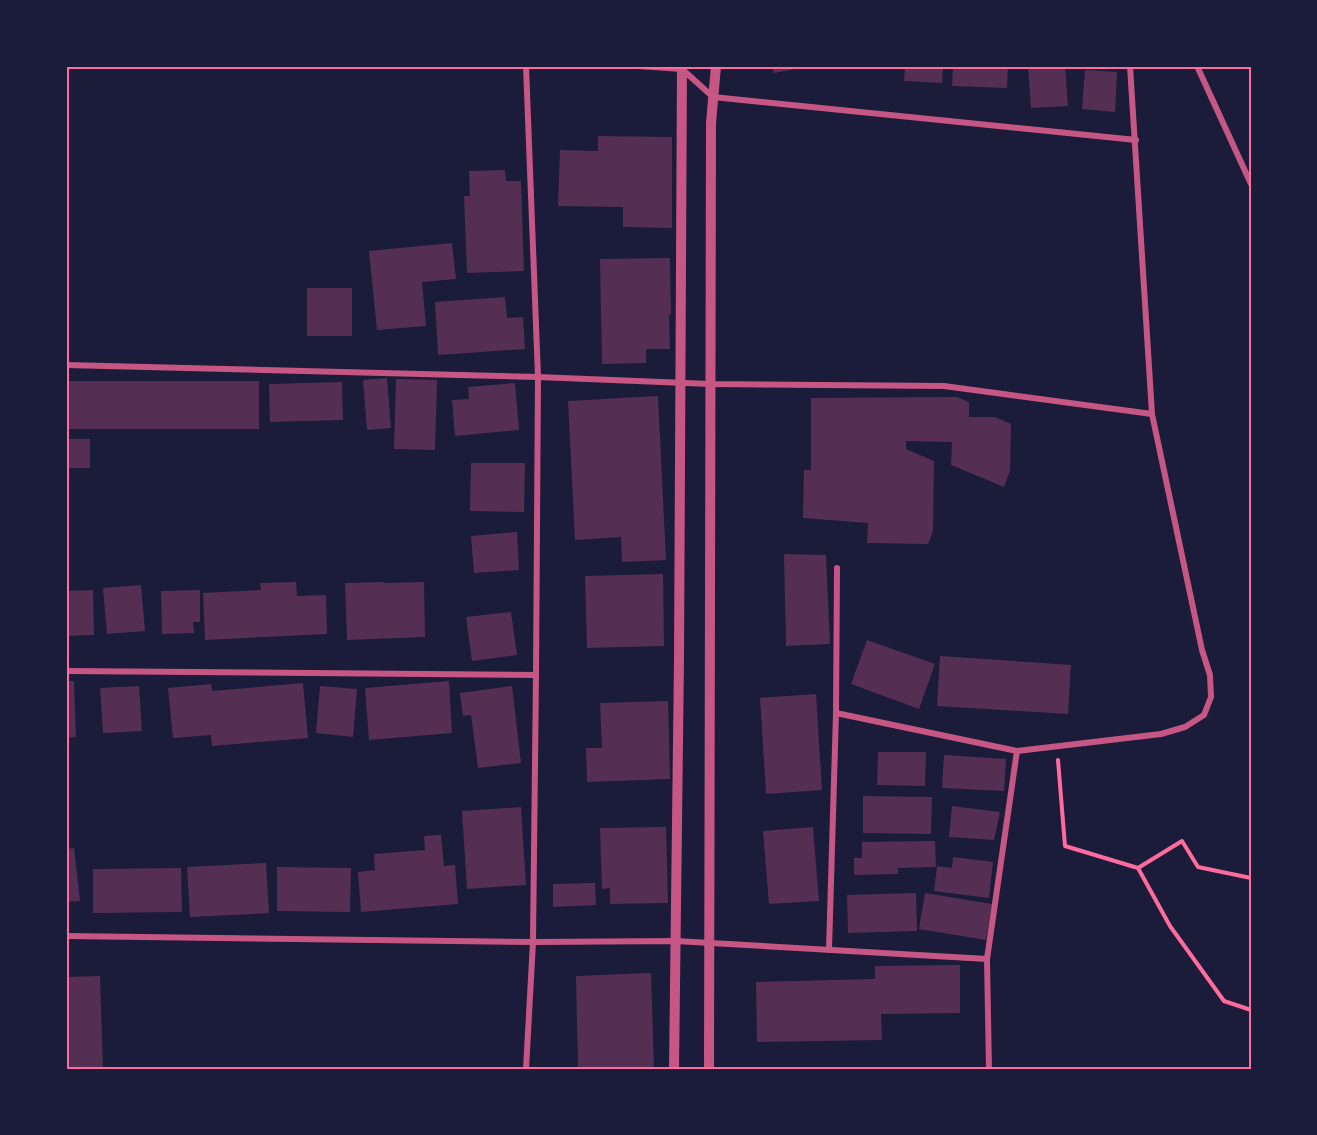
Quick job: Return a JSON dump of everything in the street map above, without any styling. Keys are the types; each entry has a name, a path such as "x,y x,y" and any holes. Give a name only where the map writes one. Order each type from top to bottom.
{"street":[{"path":"526,66 537,377 532,942 526,1069"},
{"path":"638,66 682,68 713,97 1136,140"},
{"path":"709,1069 711,123 716,66"},
{"path":"836,713 1017,752 1161,734 1185,727 1204,715 1211,697 1210,675 1202,650 1152,414 1130,66"},
{"path":"1197,66 1251,184"},
{"path":"674,1069 682,68"},
{"path":"66,365 537,377 710,384 944,386 1152,414"},
{"path":"829,950 836,713 837,568"},
{"path":"66,671 536,675"},
{"path":"988,1069 987,960 1017,752"},
{"path":"66,936 532,942 676,941 987,960"}],"path":[{"path":"1057,748 1065,846 1138,868 1170,927 1224,1001 1251,1010"},
{"path":"1138,868 1182,841 1198,867 1251,878"}],"building":[{"path":"772,66 807,66 807,67 774,73"},
{"path":"905,66 943,66 942,83 904,81"},
{"path":"953,66 1008,66 1007,88 952,86"},
{"path":"1028,66 1065,66 1068,106 1031,108"},
{"path":"1085,70 1117,72 1115,112 1082,109"},
{"path":"598,136 672,137 672,228 623,227 623,207 558,206 560,150 598,151"},
{"path":"505,170 506,181 521,181 524,271 467,273 464,196 470,196 469,171"},
{"path":"452,243 456,279 422,282 426,326 377,330 369,251"},
{"path":"670,258 670,349 646,349 646,363 602,364 600,259"},
{"path":"307,288 352,288 352,336 307,336"},
{"path":"505,297 507,318 523,317 525,349 438,355 435,302"},
{"path":"387,378 391,428 367,430 363,380"},
{"path":"396,379 437,380 435,450 394,449"},
{"path":"67,381 259,381 259,429 67,429"},
{"path":"342,382 343,420 270,422 269,384"},
{"path":"515,383 519,430 455,436 452,400 469,399 468,387"},
{"path":"658,396 666,560 622,562 621,537 575,540 568,401"},
{"path":"957,397 969,402 969,417 995,417 1011,424 1010,471 1004,487 951,465 952,442 906,441 906,449 934,461 933,531 928,544 867,543 868,523 803,518 804,470 811,470 811,398"},
{"path":"66,439 90,439 90,468 66,468"},
{"path":"471,463 525,463 524,512 470,511"},
{"path":"517,532 519,570 474,573 471,536"},
{"path":"784,554 826,555 830,644 786,646"},
{"path":"663,574 664,646 587,648 585,576"},
{"path":"296,582 297,596 326,595 327,634 205,640 203,593 261,590 260,583"},
{"path":"424,582 425,637 347,640 345,583"},
{"path":"141,585 145,631 107,634 103,588"},
{"path":"93,590 94,635 66,636 66,591"},
{"path":"200,590 200,622 193,622 194,633 162,634 161,591"},
{"path":"511,612 517,655 472,661 466,617"},
{"path":"867,640 935,664 919,709 851,684"},
{"path":"940,656 1071,665 1068,714 937,706"},
{"path":"66,681 74,681 76,737 66,738"},
{"path":"449,681 452,733 369,740 365,688"},
{"path":"303,683 308,738 212,746 211,735 173,738 168,688 211,684 212,691"},
{"path":"139,686 142,731 103,733 100,688"},
{"path":"320,686 357,689 353,737 316,733"},
{"path":"512,686 521,763 478,768 471,715 463,716 460,693"},
{"path":"816,694 822,790 766,794 760,698"},
{"path":"668,701 670,779 587,782 586,748 602,748 600,703"},
{"path":"878,752 926,752 925,786 877,785"},
{"path":"944,755 1006,759 1004,791 942,788"},
{"path":"863,796 932,797 931,834 863,833"},
{"path":"952,806 1000,812 994,840 949,837"},
{"path":"521,807 526,885 467,889 462,811"},
{"path":"666,827 668,903 610,904 610,888 602,889 600,828"},
{"path":"813,827 819,901 769,904 763,831"},
{"path":"441,835 444,866 455,865 458,904 361,912 358,872 375,870 374,854 425,850 424,836"},
{"path":"935,841 936,867 898,868 898,874 854,875 854,858 862,858 862,842"},
{"path":"74,848 80,901 66,902 66,849"},
{"path":"953,857 993,862 989,898 934,891 937,866 952,868"},
{"path":"266,863 269,913 190,917 187,867"},
{"path":"277,867 351,868 350,912 277,911"},
{"path":"181,868 182,912 93,913 93,869"},
{"path":"595,883 596,905 553,907 553,884"},
{"path":"916,893 917,931 848,933 847,895"},
{"path":"925,893 992,904 986,940 919,929"},
{"path":"960,965 960,1013 881,1014 882,1040 757,1042 756,982 875,979 875,966"},
{"path":"651,973 654,1069 578,1069 576,976"},
{"path":"100,976 103,1069 66,1069 66,977"}]}
